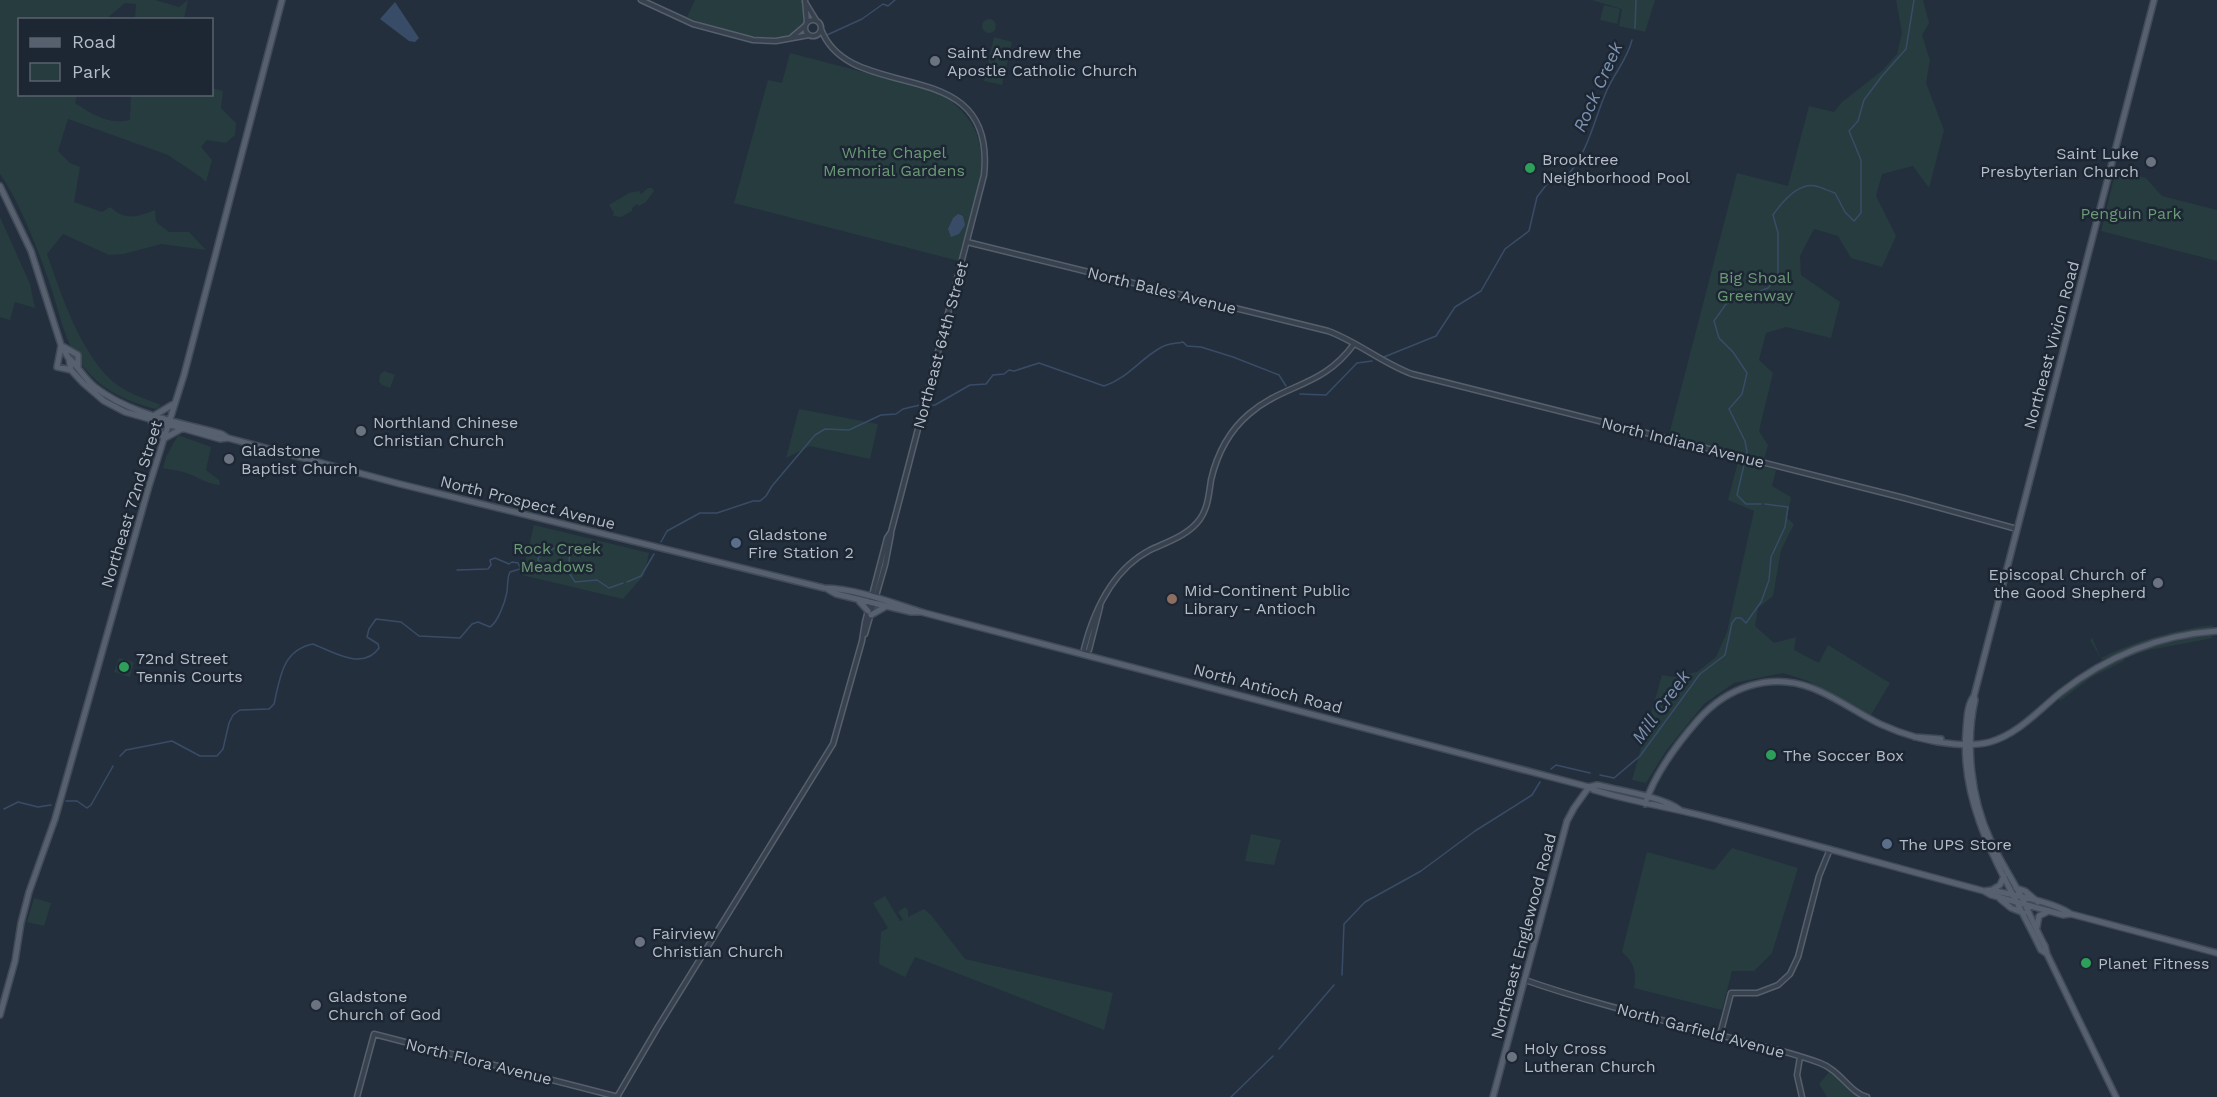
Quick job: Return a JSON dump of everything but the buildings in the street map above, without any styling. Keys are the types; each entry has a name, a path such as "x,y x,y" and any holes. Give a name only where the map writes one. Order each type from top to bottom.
{"main road":[{"name":"Northeast 72nd Street","path":"0,1015 15,961 29,892 55,819 176,402 282,0"},
{"name":"Northeast Vivion Road","path":"2116,1097 2039,935 1983,833 1973,806 1967,775 1968,711 1974,696 2154,0"},
{"path":"0,186 32,251 61,345 69,359 92,385 112,400 152,417 164,439 183,428"},
{"path":"61,345 78,355 78,369"},
{"path":"61,345 57,367 71,370 94,393 128,413 170,422"},
{"path":"69,359 71,370"},
{"path":"152,417 176,402"},
{"name":"North Prospect Avenue","path":"170,422 220,439 228,438"},
{"name":"North Prospect Avenue","path":"170,422 222,434 228,438 400,484 824,588 855,599 873,600"},
{"name":"North Prospect Avenue","path":"824,588 839,588 873,600"},
{"path":"855,599 863,604 869,613 891,608"},
{"path":"873,600 891,608 921,612"},
{"path":"873,600 911,607 921,612"},
{"name":"North Antioch Road","path":"921,612 1589,787 1600,792 1646,801"},
{"path":"1646,801 1675,750 1708,709 1735,691 1760,683 1782,681 1812,688 1878,723 1914,736 1967,743 1995,741 2014,732 2076,680 2124,653 2170,638 2217,631"},
{"name":"Northeast Vivion Road","path":"1967,743 1981,816 2016,888 2024,913 2041,950 2047,954"},
{"name":"North Antioch Road","path":"1589,787 1597,785 1646,801 1984,891"},
{"name":"Northeast Englewood Road","path":"1493,1097 1567,821 1589,787"},
{"path":"1582,797 1600,792"},
{"path":"1992,890 2002,883 2004,874"},
{"path":"2016,888 2025,891 2040,903"},
{"path":"1984,891 1992,890 2049,911 2063,915 2071,914"},
{"path":"1984,891 2011,908 2024,913"},
{"path":"1998,898 2040,903 2064,909 2071,914 2217,953"},
{"path":"2039,935 2037,921 2039,916 2049,911"}],"street":[{"path":"641,0 693,24 753,40 776,41 812,35 821,29"},
{"path":"805,1 820,24 827,43"},
{"path":"805,1 806,31 827,43"},
{"path":"792,38 811,20 816,20"},
{"name":"Northeast 64th Street","path":"617,1097 653,1034 833,744 891,541 891,532 984,175 985,156 981,134 972,117 950,95 932,87 859,67 827,43"},
{"name":"North Bales Avenue","path":"967,242 1318,328 1337,334 1354,344"},
{"path":"1085,655 1089,650 1100,605 1117,577 1146,552 1190,530 1199,521 1205,510 1220,453 1230,434 1242,420 1264,403 1326,374 1342,360 1354,344"},
{"name":"North Indiana Avenue","path":"1354,344 1385,363 1412,374 2017,529"},
{"path":"1720,1035 1733,992 1757,993 1778,985 1790,974 1798,957 1819,876 1830,849"},
{"name":"North Garfield Avenue","path":"1525,980 1578,998 1821,1063 1847,1081 1856,1092 1867,1097"},
{"name":"North Flora Avenue","path":"357,1097 374,1034 617,1097"},
{"path":"1800,1057 1797,1075 1802,1097"}],"green space":[{"path":"0,0 155,0 179,7 188,0 184,18 135,18 136,4 125,3 107,18 18,18 18,96 77,96 75,103 88,111 101,118 122,121 130,120 131,96 213,96 213,88 223,91 221,108 236,123 235,135 226,143 207,140 201,147 212,160 206,182 168,155 68,119 58,151 70,163 80,167 74,202 102,212 110,207 126,216 137,216 155,210 156,222 169,232 189,232 206,250 161,244 124,254 109,255 63,234 47,254 79,335 97,364 119,386 161,405 156,409 114,393 91,376 82,365 67,338 42,261 29,230 0,174"},
{"path":"695,0 802,0 805,20 796,32 783,37 749,35 713,27 687,17"},
{"path":"1592,0 1655,0 1645,32 1619,26 1622,9"},
{"name":"Big Shoal Greenway","path":"1896,0 1923,0 1929,23 1922,35 1930,60 1926,83 1944,130 1929,188 1913,166 1882,174 1876,196 1896,236 1882,267 1851,258 1838,236 1814,229 1800,256 1801,275 1840,302 1831,338 1786,327 1766,333 1759,360 1773,373 1759,431 1768,445 1762,466 1776,470 1772,486 1791,497 1787,518 1794,524 1781,550 1773,596 1758,608 1755,626 1774,643 1796,637 1794,650 1819,663 1828,645 1890,683 1871,715 1808,681 1783,673 1734,683 1704,704 1666,751 1646,783 1632,780 1662,675 1673,677 1697,672 1716,657 1727,632 1754,511 1728,500 1740,454 1669,435 1737,173 1788,186 1809,106 1834,112 1842,102 1883,70 1897,54 1902,33"},
{"path":"1604,5 1620,9 1617,24 1600,20"},
{"path":"989,19 994,21 996,26 994,31 989,33 984,31 982,26 984,21"},
{"path":"994,37 1012,42 1002,85 984,81"},
{"name":"White Chapel Memorial Gardens","path":"790,53 936,91 959,108 973,127 980,147 982,168 979,190 959,261 734,203 768,80 782,83"},
{"name":"Penguin Park","path":"2116,170 2146,178 2162,196 2217,210 2217,261 2101,231"},
{"path":"648,188 654,191 646,202 639,206 637,204 632,211 621,217 613,216 614,213 609,205 629,193 639,191 641,194"},
{"path":"0,217 30,284 35,308 15,302 10,320 0,317"},
{"path":"384,371 395,375 390,388 379,381"},
{"path":"799,409 878,424 870,459 810,446 786,458"},
{"path":"178,435 211,447 206,470 219,480 220,485 188,473 163,468 166,457"},
{"name":"Rock Creek Meadows","path":"534,525 649,553 644,575 623,599 522,575"},
{"path":"2213,625 2212,628 2182,633 2142,644 2102,660 2090,640 2092,638 2101,658 2156,637"},
{"path":"2210,635 2213,638 2149,650 2124,659 2092,677 2060,701 2059,699 2074,685 2109,663 2170,642"},
{"name":"72nd Street Tennis Courts","path":"119,658 134,662 130,677 114,672"},
{"path":"1251,834 1281,840 1274,865 1245,861"},
{"path":"1732,848 1798,868 1772,953 1754,971 1732,971 1722,1010 1634,988 1634,968 1622,952 1647,852 1714,870"},
{"path":"885,896 900,921 903,920 898,912 905,907 908,910 908,917 924,909 965,959 1113,993 1104,1030 915,957 905,977 879,964 881,932 888,928 873,903"},
{"path":"34,898 51,903 44,926 27,922"},
{"path":"1829,1072 1858,1097 1827,1097 1819,1084"}],"water":[{"path":"395,2 419,38 415,42 409,41 380,19"},
{"path":"958,214 963,216 965,225 959,234 951,237 948,229 953,218"}],"waterway":[{"path":"827,35 862,19 883,4 888,6 895,0"},
{"name":"Rock Creek","path":"1635,28 1636,0"},
{"name":"Mill Creek","path":"1761,504 1746,504 1737,495 1747,452 1745,441 1729,409 1742,394 1747,373 1733,352 1719,338 1714,321 1726,304 1768,288 1778,277 1778,233 1773,215 1791,194 1803,187 1816,186 1835,193 1845,212 1854,221 1861,213 1861,160 1849,131 1858,121 1864,100 1906,49 1914,0"},
{"name":"Rock Creek","path":"1567,176 1581,156 1607,90 1632,40"},
{"name":"Rock Creek","path":"1384,357 1436,336 1455,307 1481,291 1505,249 1529,231 1537,197 1547,184 1560,182"},
{"name":"Rock Creek","path":"929,406 935,405 970,385 986,384 993,375 1004,374 1009,370 1014,371 1039,363 1104,386 1120,379 1160,348 1183,342 1187,346 1201,347 1233,357 1279,375 1286,386"},
{"name":"Rock Creek","path":"1300,394 1326,395 1357,363 1372,361"},
{"name":"Rock Creek","path":"661,542 667,531 700,513 717,513 753,501 760,501 815,435 825,429 849,430 881,415 896,414 903,409 920,405"},
{"name":"Mill Creek","path":"1600,775 1614,778 1640,756 1700,674 1725,655 1732,623 1736,618 1741,618 1746,623 1761,602 1769,580 1771,557 1785,527 1788,507 1765,504"},
{"name":"Rock Creek","path":"120,756 126,750 172,741 200,756 217,756 223,749 233,715 240,710 269,709 274,704 284,666 295,652 313,644 348,658 365,658 379,648 378,644 367,637 376,619 401,622 419,636 460,638 472,624 478,622 490,627 496,621 503,606 510,572 520,569 530,573 545,571 547,568 538,560 539,556 557,547 570,550 569,563 566,568 575,582 597,580 609,588 623,583"},
{"name":"Rock Creek","path":"627,582 641,576 654,554"},
{"path":"457,570 488,569 491,565 490,560 495,558 509,564 518,563 521,569"},
{"name":"Mill Creek","path":"1551,769 1556,765 1590,773"},
{"name":"Rock Creek","path":"66,801 77,801 87,808 91,805 113,766"},
{"name":"Mill Creek","path":"1342,975 1344,924 1365,902 1421,871 1475,831 1532,795 1540,782"},
{"name":"Rock Creek","path":"4,809 18,802 38,807 51,805"},
{"name":"Mill Creek","path":"1279,1049 1334,985"},
{"name":"Mill Creek","path":"1231,1097 1273,1056"}],"place":[{"name":"Saint Andrew the Apostle Catholic Church","path":"935,61"},
{"name":"Saint Luke Presbyterian Church","path":"2151,162"},
{"name":"Brooktree Neighborhood Pool","path":"1530,168"},
{"name":"Northland Chinese Christian Church","path":"361,431"},
{"name":"Gladstone Baptist Church","path":"229,459"},
{"name":"Gladstone Fire Station 2","path":"736,543"},
{"name":"Episcopal Church of the Good Shepherd","path":"2158,583"},
{"name":"Mid-Continent Public Library - Antioch","path":"1172,599"},
{"name":"72nd Street Tennis Courts","path":"124,667"},
{"name":"The Soccer Box","path":"1771,755"},
{"name":"The UPS Store","path":"1887,844"},
{"name":"Fairview Christian Church","path":"640,942"},
{"name":"Planet Fitness","path":"2086,963"},
{"name":"Gladstone Church of God","path":"316,1005"},
{"name":"Holy Cross Lutheran Church","path":"1512,1057"}]}
